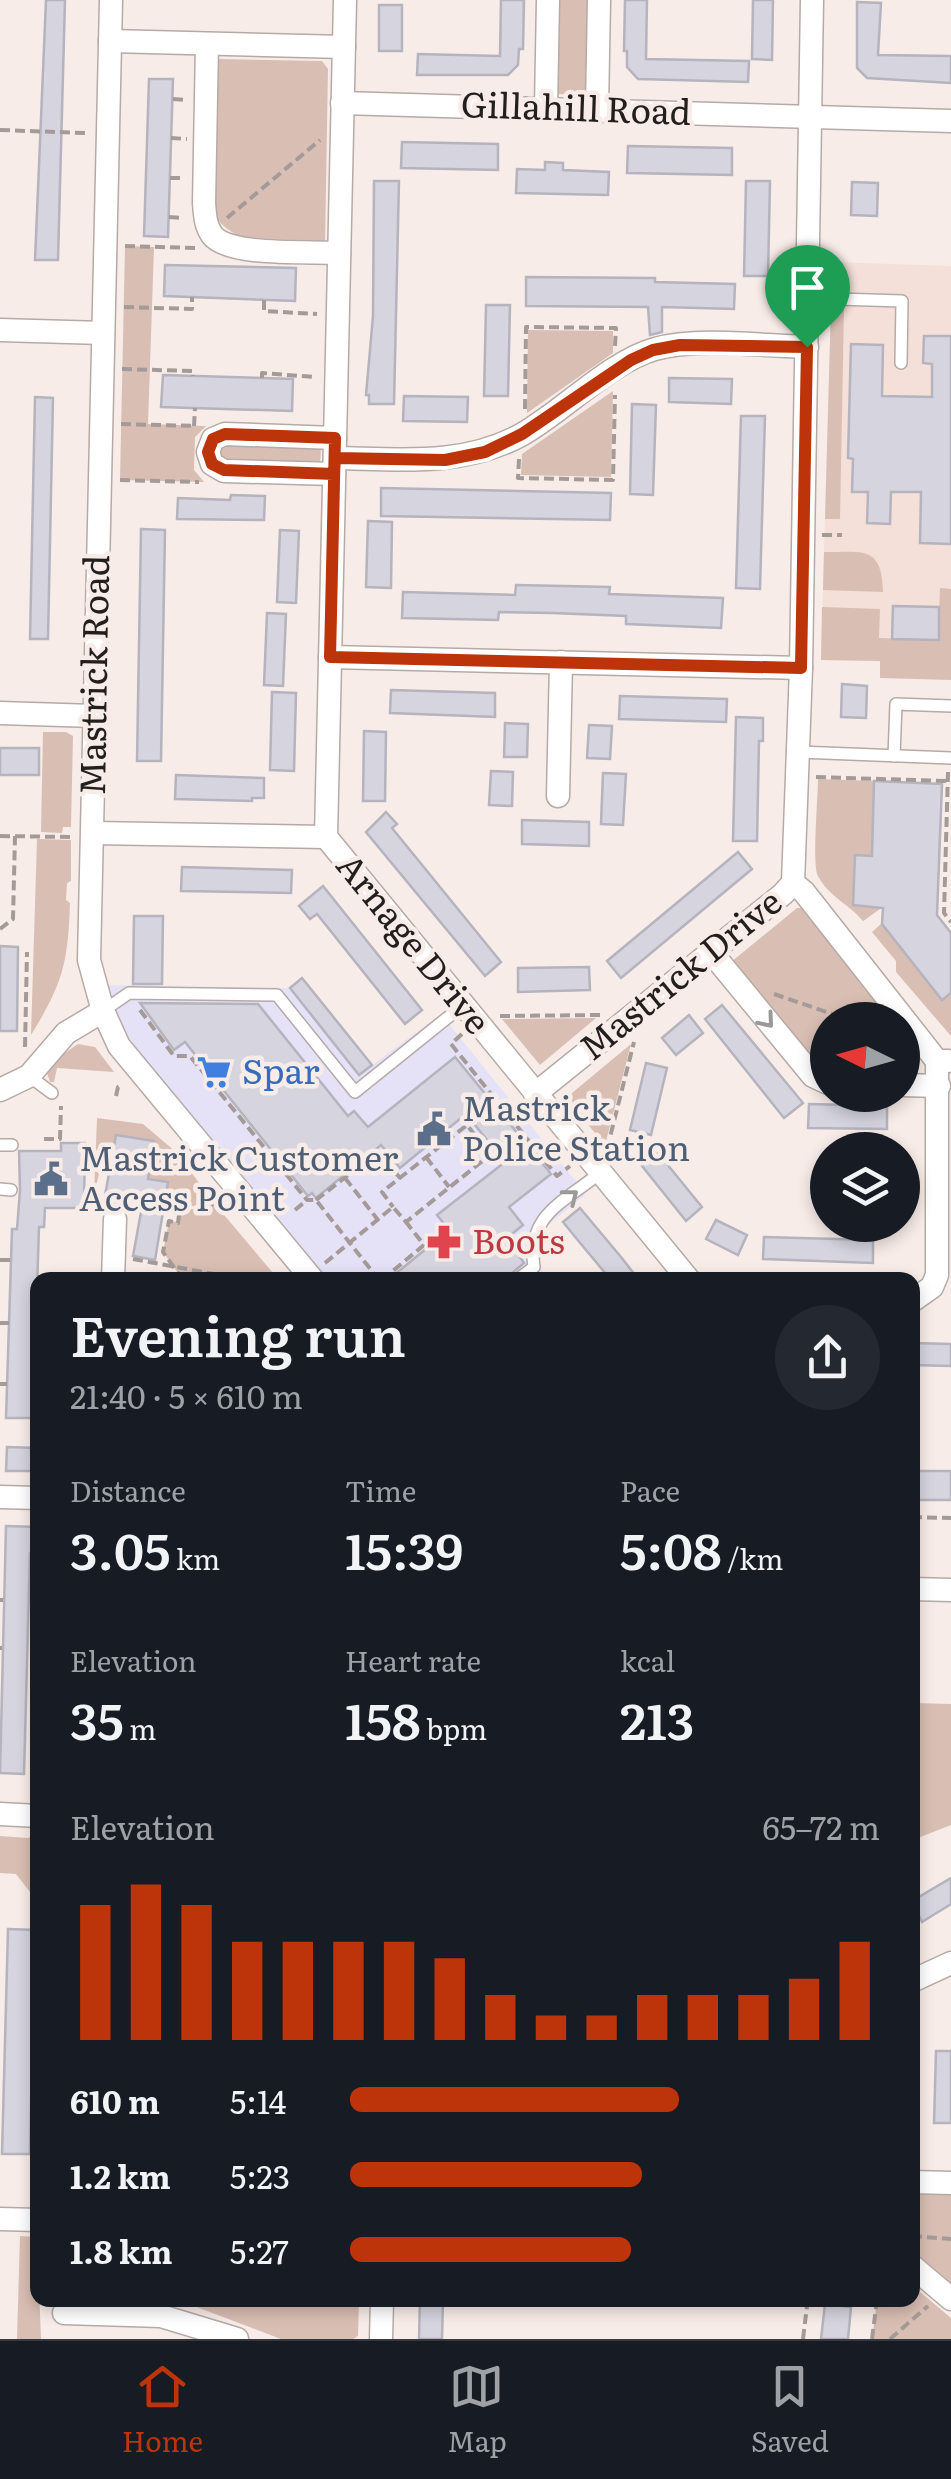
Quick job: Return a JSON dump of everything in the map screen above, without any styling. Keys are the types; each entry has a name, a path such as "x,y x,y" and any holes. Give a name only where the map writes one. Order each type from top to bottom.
{"street":[{"name":"Mastrick Road","path":"111,0 94,716 84,835 88,942 94,986 109,1029 129,1059 307,1272"},
{"name":"Arnage Drive","path":"345,0 326,836 462,1006 527,1100 604,1161 683,1272"},
{"path":"546,107 548,0"},
{"path":"597,109 599,0"},
{"name":"Mastrick Drive","path":"527,1100 793,883 801,668 812,0"},
{"path":"110,41 344,48"},
{"path":"208,44 204,203 205,220 212,236 226,246 243,249 339,253"},
{"name":"Gillahill Road","path":"342,103 951,121"},
{"path":"0,330 103,333"},
{"path":"335,457 445,460 485,452 522,434 631,360 653,350 680,345 807,347"},
{"path":"330,657 801,668"},
{"path":"558,796 560,662"},
{"path":"0,713 94,716"},
{"path":"84,835 326,836"},
{"path":"793,883 944,1062 939,1086 937,1275 932,1287 920,1295"},
{"path":"711,952 810,1072"},
{"path":"0,1090 66,1033 103,1011"},
{"path":"920,1085 939,1086"},
{"path":"114,1272 115,1219"},
{"path":"0,1498 30,1498"},
{"path":"920,1590 951,1590"},
{"path":"0,1814 30,1816"},
{"path":"920,1978 951,1964"},
{"path":"920,2182 951,2183"},
{"path":"0,2219 30,2220"},
{"path":"920,2273 947,2296"},
{"path":"63,2339 64,2307 161,2316 237,2339"},
{"path":"381,2339 382,2307"}],"lane":[{"path":"806,298 902,301 901,363"},
{"path":"894,756 896,704 951,706"},
{"path":"798,752 950,758"},
{"path":"103,1011 129,994 278,995 355,1092 462,1006"},
{"path":"27,1064 57,1094"},
{"path":"527,1272 534,1267 534,1231 604,1161"}],"path":[{"path":"0,130 90,133"},
{"path":"220,224 327,134"},
{"path":"170,178 192,179"},
{"path":"169,217 192,218"},
{"path":"126,246 204,248"},
{"path":"124,307 192,309 192,297"},
{"path":"264,300 264,311 327,315"},
{"path":"525,418 526,327 616,328 615,355"},
{"path":"122,369 192,371 192,376"},
{"path":"262,378 262,373 325,377"},
{"path":"519,452 518,478 614,480 616,386"},
{"path":"194,426 195,408"},
{"path":"121,424 206,426"},
{"path":"120,480 204,482"},
{"path":"950,758 944,913 951,922"},
{"path":"816,777 948,781"},
{"path":"0,836 84,835"},
{"path":"0,929 13,919 14,836"},
{"path":"27,1064 28,952"},
{"path":"766,992 810,1007"},
{"path":"129,994 174,1056 190,1056 307,1200"},
{"path":"495,1016 604,1015"},
{"path":"462,1034 452,1044 507,1117 557,1176 570,1166"},
{"path":"604,1161 636,1037"},
{"path":"116,1096 118,1087 128,1082"},
{"path":"44,1139 60,1139 57,1094"},
{"path":"507,1117 527,1100"},
{"path":"390,1272 424,1246 382,1192 467,1126 490,1155 406,1222"},
{"path":"295,1210 307,1200 316,1200 378,1152 400,1178"},
{"path":"426,1157 450,1187"},
{"path":"346,1178 378,1220"},
{"path":"177,1272 163,1252 168,1222 178,1223 180,1208 204,1211 219,1199"},
{"path":"316,1200 373,1272"},
{"path":"319,1272 393,1207"},
{"path":"114,1255 203,1272"},
{"path":"0,1260 11,1260"},
{"path":"0,1323 10,1324"},
{"path":"0,1384 8,1384"},
{"path":"920,1517 951,1518"},
{"path":"920,2236 951,2238"},
{"path":"890,2339 947,2296"},
{"path":"803,2339 807,2307"},
{"path":"872,2339 876,2307"}],"shaded area":[{"path":"557,0 591,0 586,95 557,94"},
{"path":"219,59 322,61 328,69 325,243 248,239 235,234 213,213"},
{"path":"125,246 154,247 148,424 206,426 195,437 194,470 204,482 120,480"},
{"path":"832,262 951,266 951,663 821,660"},
{"path":"831,306 844,309 840,519 825,519"},
{"path":"528,330 613,331 613,353 527,413"},
{"path":"613,391 611,477 521,475 522,454"},
{"path":"321,447 320,467 219,462 220,448"},
{"path":"824,552 868,554 879,566 883,592 823,590"},
{"path":"940,588 951,589 951,680 880,678 880,661 821,660 822,607 880,609 879,638 938,640"},
{"path":"43,732 66,732 73,736 71,827 63,827 62,833 41,832"},
{"path":"818,779 874,781 872,856 855,856 853,904 883,907 863,921 818,876"},
{"path":"37,839 71,840 71,881 67,883 69,924 62,972 31,1035"},
{"path":"797,908 804,908 880,1002 810,1002 810,1061 731,962"},
{"path":"888,923 887,932 942,999 951,993 951,1036 896,972 896,961 872,932"},
{"path":"107,985 290,988 359,1075 441,1014 586,1194 543,1229 521,1272 319,1272 133,1044 116,1013"},
{"path":"596,1018 540,1065 502,1019"},
{"path":"78,1044 95,1047 114,1072 57,1068 54,1082 50,1082 47,1073"},
{"path":"631,1044 605,1145 566,1098"},
{"path":"97,1118 143,1124 176,1152 212,1200 202,1208 173,1202 174,1198 166,1197 168,1182 130,1176 150,1166 154,1142 116,1135 109,1172 100,1170 94,1194"},
{"path":"214,1203 272,1272 177,1272 163,1252 169,1221 178,1222 180,1207 204,1211"},
{"path":"920,1703 951,1704 951,1825 920,1837"},
{"path":"0,1836 28,1838 30,1892 16,1874 0,1873"},
{"path":"920,2192 951,2192 951,2288 920,2259"},
{"path":"20,2236 30,2237 30,2307 40,2307 41,2339 17,2339"},
{"path":"920,2292 951,2318 951,2339 872,2339 876,2307 920,2307"},
{"path":"196,2307 359,2307 358,2336 353,2339 281,2339"}],"building":[{"path":"46,0 65,0 58,260 35,260"},
{"path":"501,0 524,0 523,49 519,49 518,65 508,75 417,75 418,54 500,56"},
{"path":"625,0 647,0 646,59 749,61 748,82 638,79 627,67 624,51"},
{"path":"753,0 773,0 772,60 752,59"},
{"path":"857,2 881,3 878,55 951,56 951,83 867,78 857,68"},
{"path":"379,5 402,5 402,51 379,51"},
{"path":"149,79 173,79 168,237 144,236"},
{"path":"402,142 498,144 498,170 401,168"},
{"path":"628,146 732,148 732,175 627,173"},
{"path":"545,162 563,163 563,170 609,172 608,195 516,193 517,169 545,170"},
{"path":"374,181 399,181 394,404 369,404 366,395 373,316"},
{"path":"746,181 770,181 768,276 744,276"},
{"path":"852,182 878,183 877,216 851,215"},
{"path":"165,265 296,268 295,301 164,296"},
{"path":"526,277 655,278 655,282 735,284 734,309 662,307 662,332 650,335 648,307 526,306"},
{"path":"486,305 510,305 508,396 484,396"},
{"path":"924,336 951,336 951,544 920,543 921,492 891,492 890,524 867,523 868,492 852,492 853,459 848,458 851,344 883,345 882,396 932,397 932,364 923,363"},
{"path":"163,375 293,379 292,411 161,407"},
{"path":"669,378 732,379 731,404 669,402"},
{"path":"404,396 468,397 467,422 403,421"},
{"path":"35,397 53,398 48,639 30,639"},
{"path":"632,404 656,405 653,495 630,494"},
{"path":"741,416 765,416 760,589 736,588"},
{"path":"381,488 611,493 610,520 381,516"},
{"path":"231,495 265,496 264,520 177,519 178,498 230,500"},
{"path":"368,521 392,522 391,588 366,587"},
{"path":"141,529 165,530 161,761 137,761"},
{"path":"280,530 299,531 296,603 277,602"},
{"path":"516,585 610,587 609,594 723,598 721,628 626,624 626,616 552,613 499,612 498,620 402,618 403,592 515,595"},
{"path":"893,606 939,607 939,640 892,639"},
{"path":"267,613 286,614 283,686 264,685"},
{"path":"842,684 867,686 866,718 841,717"},
{"path":"391,690 495,693 495,717 390,713"},
{"path":"272,692 296,693 294,771 270,770"},
{"path":"620,696 727,699 726,722 619,719"},
{"path":"736,717 763,718 757,841 733,841"},
{"path":"505,723 528,724 527,757 504,757"},
{"path":"589,725 612,726 610,759 587,758"},
{"path":"364,731 386,732 385,801 363,801"},
{"path":"0,748 39,748 39,775 0,775"},
{"path":"491,771 513,772 512,806 489,805"},
{"path":"603,773 626,774 623,825 601,824"},
{"path":"176,775 264,778 264,798 175,799"},
{"path":"874,781 942,784 937,915 951,933 951,993 942,1000 882,924 883,908 853,905 855,855 872,856"},
{"path":"386,812 397,824 392,828 501,962 485,976 366,832"},
{"path":"522,820 589,822 589,846 522,844"},
{"path":"738,852 752,869 621,978 607,961"},
{"path":"182,867 292,870 291,893 181,891"},
{"path":"323,886 422,1010 405,1024 317,914 310,919 299,906"},
{"path":"134,916 163,916 162,984 133,984"},
{"path":"0,946 18,947 17,1031 0,1031"},
{"path":"589,967 590,990 518,992 518,968"},
{"path":"302,978 372,1065 359,1075 290,988"},
{"path":"140,1003 258,1004 348,1116 354,1111 368,1127 455,1057 551,1174 509,1207 523,1225 507,1238 524,1263 513,1272 398,1272 449,1230 437,1215 505,1162 466,1114 400,1168 381,1145 316,1198 312,1193 308,1196 185,1042 174,1050"},
{"path":"722,1005 803,1103 784,1118 705,1019"},
{"path":"689,1015 703,1033 676,1055 662,1038"},
{"path":"646,1063 667,1068 651,1135 630,1130"},
{"path":"809,1104 810,1112 887,1112 887,1129 808,1128"},
{"path":"116,1135 154,1141 148,1179 168,1182 155,1260 133,1256 141,1212 127,1210 128,1205 104,1201"},
{"path":"61,1143 85,1143 84,1208 45,1208 44,1227 39,1227 38,1272 30,1272 30,1418 6,1418 12,1229 17,1229 19,1151 61,1151"},
{"path":"658,1153 702,1207 686,1221 642,1166"},
{"path":"580,1208 632,1272 604,1272 563,1222"},
{"path":"716,1220 747,1235 738,1255 706,1239"},
{"path":"764,1237 873,1242 873,1263 763,1259"},
{"path":"920,1343 951,1344 951,1366 920,1365"},
{"path":"7,1447 30,1448 30,1471 6,1471"},
{"path":"920,1471 951,1471 951,1500 920,1500"},
{"path":"6,1526 30,1527 24,1774 0,1773"},
{"path":"951,1878 951,1904 922,1922 920,1896"},
{"path":"8,1929 30,1930 30,2154 2,2154"},
{"path":"936,2051 951,2051 951,2123 934,2123"},
{"path":"420,2307 443,2307 442,2339 419,2339"},
{"path":"825,2307 851,2307 848,2339 821,2339"}],"place":[{"name":"Spar","path":"214,1072"},
{"name":"Mastrick Police Station","path":"434,1129"},
{"name":"Mastrick Customer Access Point","path":"51,1179"},
{"name":"Boots","path":"444,1242"}],"route":[{"path":"807,347 680,345 653,350 631,360 522,434 485,452 445,460 335,458 334,474 224,470 209,458 209,445 218,435 335,438 335,458 330,657 801,668 807,347"}]}
